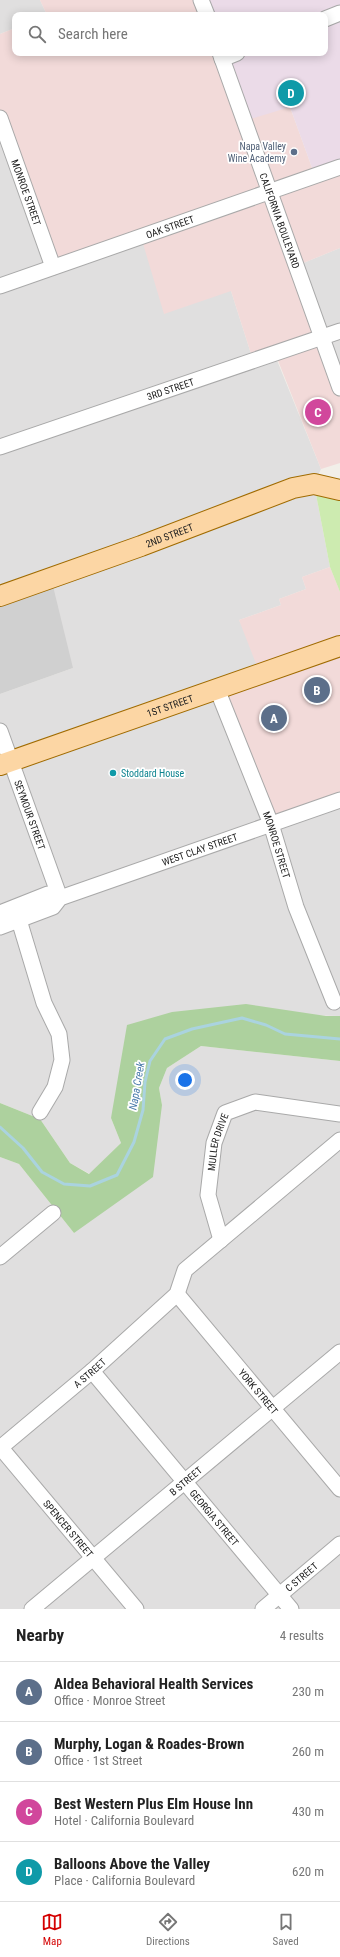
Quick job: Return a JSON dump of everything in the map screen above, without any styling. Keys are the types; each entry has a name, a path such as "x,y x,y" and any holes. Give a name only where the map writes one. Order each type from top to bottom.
{"main road":[{"name":"2ND STREET","path":"0,596 141,546 293,488 314,484 340,490"},
{"name":"1ST STREET","path":"5,764 340,646"}],"street":[{"path":"201,0 205,12"},
{"path":"328,18 340,13"},
{"name":"CALIFORNIA BOULEVARD","path":"221,56 340,388"},
{"name":"MONROE STREET","path":"1,126 53,267"},
{"name":"OAK STREET","path":"0,286 340,167"},
{"name":"3RD STREET","path":"0,447 340,331"},
{"name":"MONROE STREET","path":"217,689 271,824 296,907 334,1002"},
{"name":"SEYMOUR STREET","path":"0,731 5,764 60,898"},
{"name":"WEST CLAY STREET","path":"0,927 53,907 60,898 199,851 340,800"},
{"name":"WEST CLAY STREET","path":"0,913 48,894 60,898"},
{"path":"19,920 44,1003 59,1034 62,1060 55,1087 40,1112"},
{"name":"MULLER DRIVE","path":"221,1240 208,1195 214,1143 225,1113 255,1102 340,1114"},
{"path":"177,1294 185,1270 340,1140"},
{"path":"0,1257 53,1213"},
{"name":"A STREET","path":"0,1448 92,1371 177,1294"},
{"name":"YORK STREET","path":"177,1294 340,1489"},
{"name":"B STREET","path":"32,1609 340,1352"},
{"name":"GEORGIA STREET","path":"92,1371 291,1609"},
{"name":"SPENCER STREET","path":"0,1448 136,1609"},
{"name":"C STREET","path":"263,1609 340,1544"}],"shaded area":[{"path":"0,0 40,0 46,12 12,12 12,29 0,34"},
{"path":"40,0 201,0 206,12 46,12"},
{"path":"201,0 340,0 340,167 315,176 290,107 244,121 221,56 328,56 328,12 206,12"},
{"path":"12,29 12,56 224,56 290,107 315,176 340,167 340,248 296,266 340,375 340,463 321,469 275,353 253,360 231,291 164,314 141,237 53,267 0,118 0,34"},
{"path":"0,118 141,237 231,291 253,360 274,353 321,469 314,484 330,567 302,577 306,589 279,599 281,605 239,620 340,800 340,1016 172,1012 111,1118 121,1143 90,1174 70,1163 40,1119 0,1103 0,694 73,668 0,596"},
{"path":"340,248 340,375 296,266"},
{"path":"330,567 340,592 340,800 271,824 217,689 260,674 239,620 281,605 279,599 306,589 302,577"},
{"path":"51,578 73,668 0,694 0,596"},
{"path":"201,1046 340,1061 340,1609 44,1609 39,1603 32,1609 0,1609 0,1157 19,1164 74,1233 162,1105 159,1088 167,1068"}],"green space":[{"path":"314,484 340,490 340,592 330,567"},
{"path":"246,1004 326,1016 340,1016 340,1061 201,1046 167,1068 159,1088 162,1105 153,1177 74,1233 19,1164 0,1157 0,1103 40,1119 70,1163 89,1174 121,1143 111,1118 127,1025 172,1012"}],"waterway":[{"name":"Napa Creek","path":"0,1127 23,1148 42,1172 64,1184 90,1186 117,1175 134,1142 143,1110 145,1082 150,1061 165,1039 192,1029 242,1018 266,1025 285,1034 340,1039"}],"place":[{"name":"Balloons Above the Valley","path":"291,93"},
{"name":"Napa Valley Wine Academy","path":"294,152"},
{"name":"Best Western Plus Elm House Inn","path":"318,412"},
{"name":"Murphy, Logan & Roades-Brown","path":"317,690"},
{"name":"Aldea Behavioral Health Services","path":"274,718"},
{"name":"Stoddard House","path":"113,773"}]}
